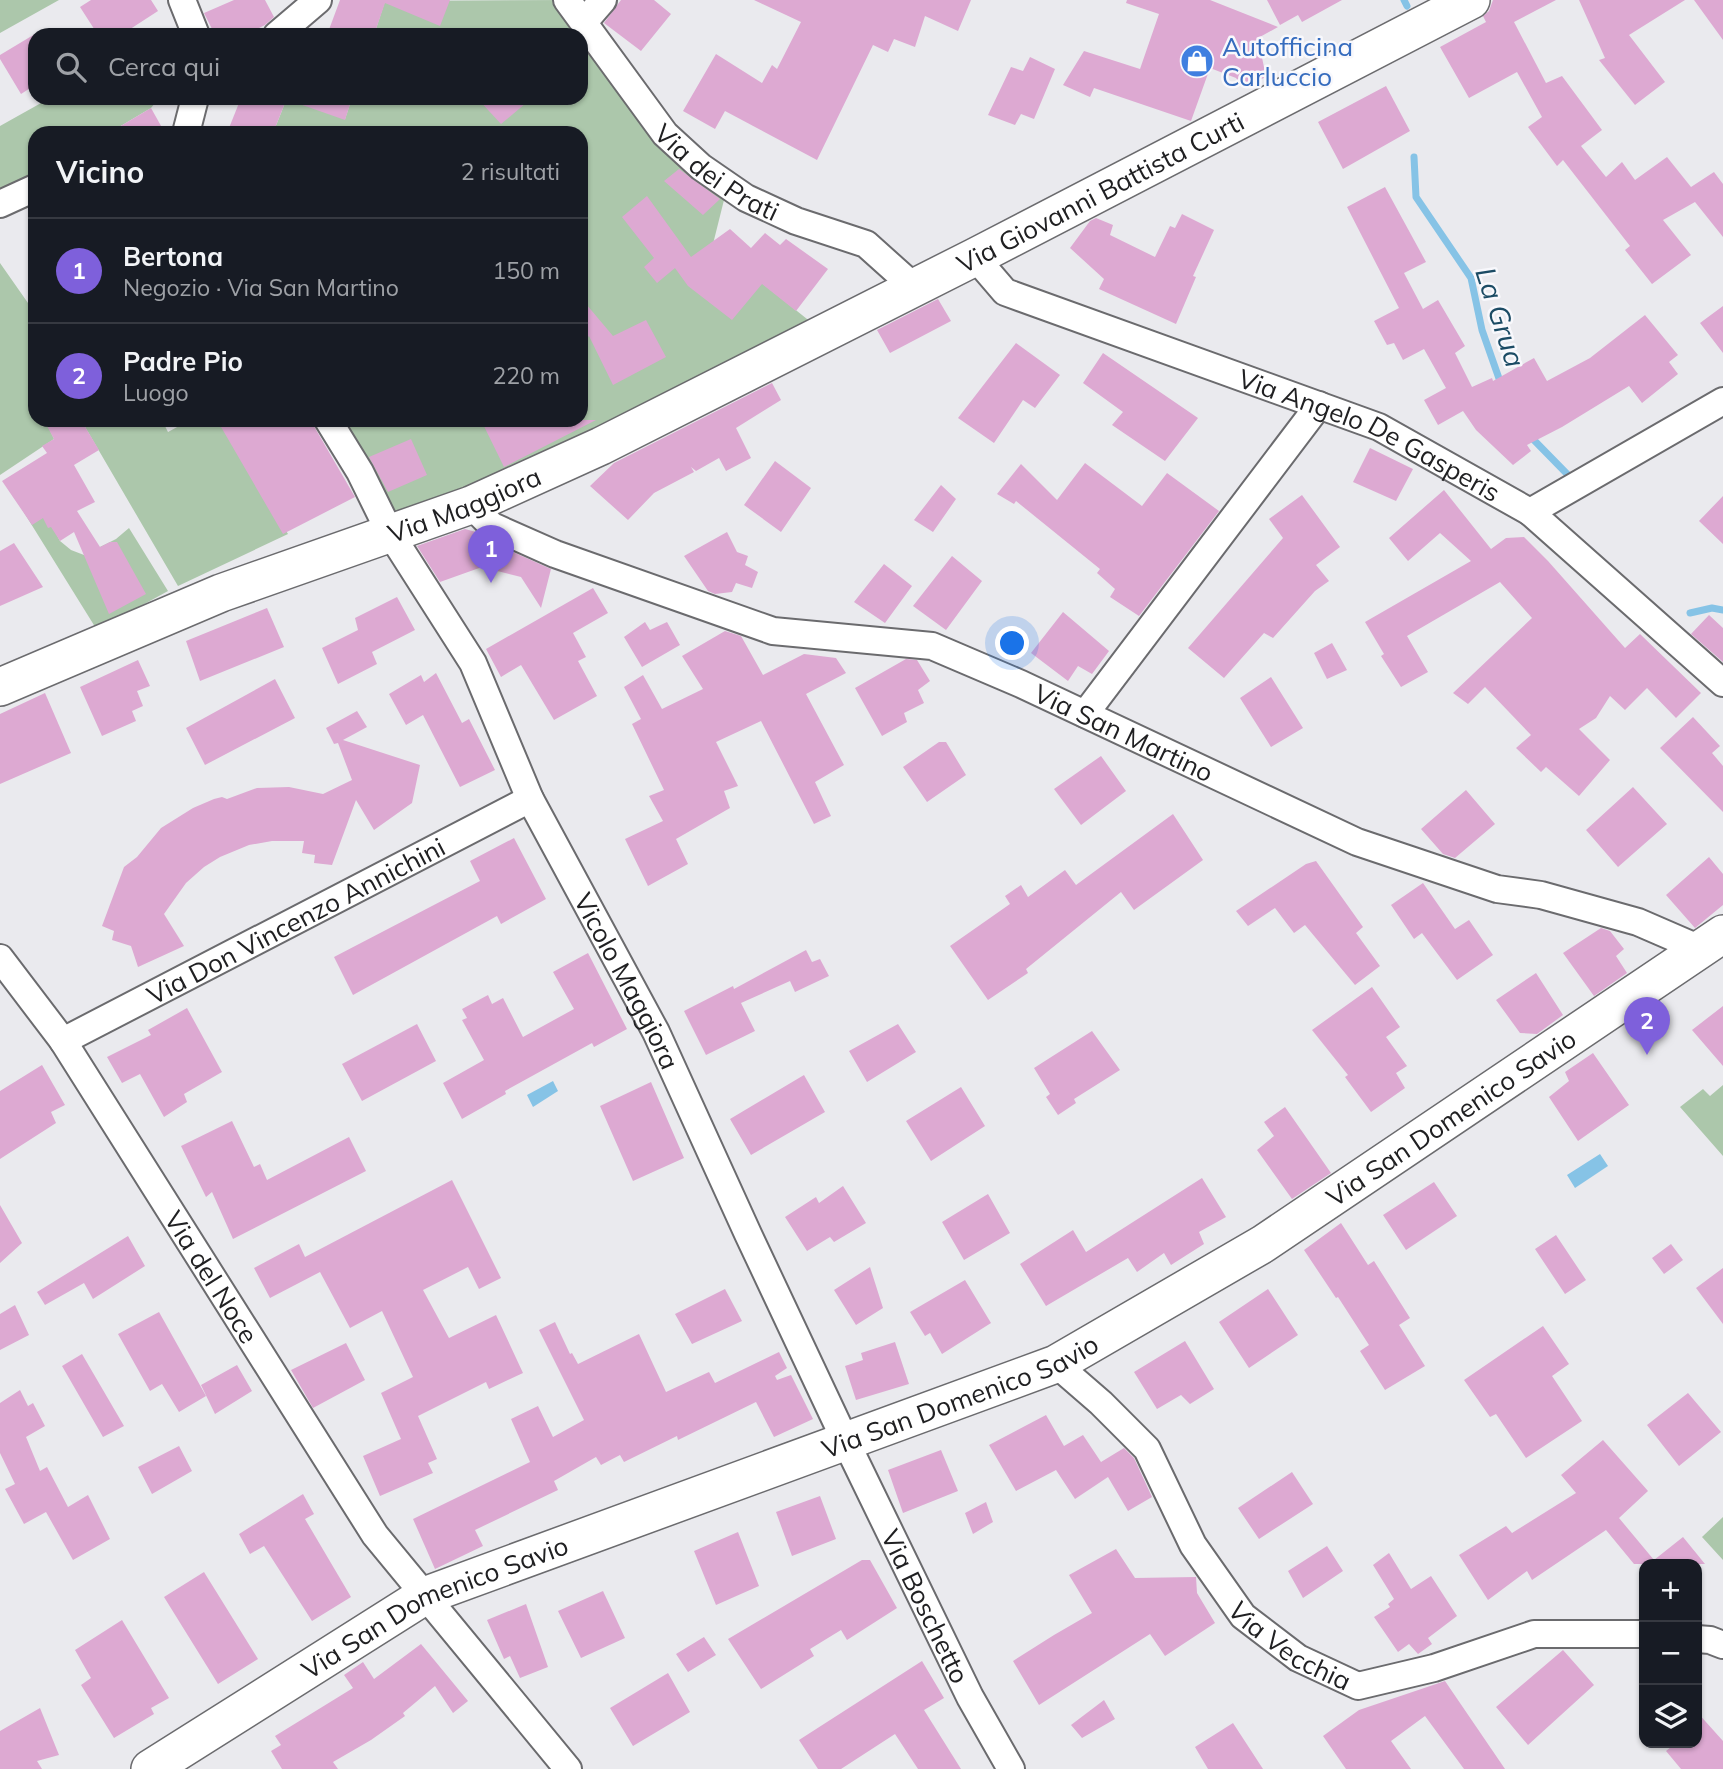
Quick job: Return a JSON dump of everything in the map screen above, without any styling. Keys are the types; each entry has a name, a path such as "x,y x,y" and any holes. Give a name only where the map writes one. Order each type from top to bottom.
{"street":[{"path":"182,0 192,28"},
{"path":"285,28 318,0"},
{"name":"Via dei Prati","path":"567,0 665,134 701,167 746,198 796,221 866,244 914,286"},
{"path":"584,22 603,0"},
{"name":"Via Giovanni Battista Curti","path":"914,286 1471,0"},
{"path":"188,126 195,105"},
{"path":"0,204 28,191"},
{"name":"Via Angelo De Gasperis","path":"975,257 1005,292 1379,427 1530,512 1723,683"},
{"name":"Via Maggiora","path":"0,687 221,593 471,505 601,446 914,286"},
{"path":"1530,512 1723,401"},
{"path":"1085,714 1319,405"},
{"name":"Vicolo Maggiora","path":"332,427 360,472 390,533 473,663 530,799 656,1032 845,1440"},
{"name":"Via San Martino","path":"471,505 492,526 530,543 773,631 932,646 1085,714 1357,842 1497,890 1541,895 1711,941"},
{"name":"Via Don Vincenzo Annichini","path":"63,1041 530,799"},
{"name":"Via San Domenico Savio","path":"150,1769 424,1596 1056,1364 1263,1244 1711,941"},
{"name":"Via del Noce","path":"0,958 63,1041 374,1535 568,1769"},
{"name":"Via Vecchia","path":"1056,1364 1101,1403 1147,1449 1193,1545 1243,1616 1298,1658 1358,1686 1434,1668 1534,1634 1639,1634"},
{"name":"Via Boschetto","path":"845,1440 970,1697 1011,1769"},
{"path":"1702,1639 1723,1645"}],"green space":[{"path":"0,0 59,0 0,33"},
{"path":"567,0 725,196 713,244 812,323 738,365 405,519 382,506 343,427 588,427 588,126 276,126 284,105 306,105 345,119 350,105 588,105 588,28 376,28 385,1"},
{"path":"38,105 153,105 121,126 28,126 28,184 0,194 0,126"},
{"path":"0,263 28,303 28,427 48,427 54,439 0,475"},
{"path":"85,427 166,427 168,432 177,427 222,427 288,534 178,586"},
{"path":"27,478 60,541 71,550 84,555 116,539 129,528 168,591 97,630 10,490"},
{"path":"1723,1085 1723,1156 1680,1107 1703,1089 1710,1096"},
{"path":"1723,1517 1723,1560 1702,1537"}],"water":[{"path":"553,1081 558,1091 533,1107 527,1095"},
{"path":"1600,1154 1608,1166 1575,1188 1567,1175"}],"building":[{"path":"91,0 151,0 158,11 132,28 94,28 80,7"},
{"path":"234,0 265,0 274,17 259,28 212,28 204,13"},
{"path":"340,0 450,0 440,26 385,3 376,28 330,28"},
{"path":"621,0 654,0 671,14 641,51 604,23"},
{"path":"754,0 971,0 958,31 925,16 915,47 894,39 888,52 873,45 817,160 725,111 715,129 683,111 716,54 762,83 772,65 777,69 801,22"},
{"path":"1127,0 1210,0 1278,27 1258,38 1266,77 1243,87 1236,78 1210,68 1191,121 1094,88 1090,97 1063,85 1084,51 1140,69 1159,14 1126,3"},
{"path":"1267,0 1342,0 1302,22 1298,15 1280,25"},
{"path":"1493,0 1556,0 1514,22 1546,83 1562,76 1602,130 1581,146 1606,177 1622,162 1635,180 1667,157 1691,187 1714,172 1723,184 1723,237 1695,202 1663,220 1691,255 1652,284 1625,250 1630,246 1563,160 1557,166 1528,127 1542,117 1517,72 1469,98 1440,47 1486,22 1483,16 1489,11"},
{"path":"1579,0 1685,0 1629,35 1665,82 1635,105 1599,60 1605,58"},
{"path":"1694,0 1723,0 1723,40"},
{"path":"28,38 28,90 21,94 0,55"},
{"path":"1030,57 1055,69 1034,119 1021,114 1015,125 988,115 1011,67 1023,71"},
{"path":"1386,86 1410,131 1343,169 1318,122"},
{"path":"238,105 284,105 276,126 230,126"},
{"path":"302,105 350,105 345,120"},
{"path":"483,105 524,105 501,124"},
{"path":"151,108 161,126 121,126"},
{"path":"679,169 720,199 703,215 664,181"},
{"path":"1385,187 1426,262 1404,273 1423,309 1438,300 1465,346 1455,353 1472,387 1492,378 1493,381 1534,358 1547,381 1590,358 1645,315 1678,355 1669,362 1678,374 1642,403 1629,386 1527,445 1531,451 1513,465 1476,430 1463,411 1438,425 1424,400 1446,388 1424,349 1403,360 1394,343 1387,345 1374,321 1399,308 1347,207"},
{"path":"647,196 691,257 730,229 751,248 765,233 780,245 786,239 828,269 796,311 762,284 732,320 688,286 675,268 657,283 644,267 654,258 622,217"},
{"path":"1182,214 1214,230 1193,276 1196,277 1176,324 1099,289 1104,279 1070,248 1090,221 1096,218 1113,225 1110,235 1155,257 1170,226 1175,228"},
{"path":"938,299 951,321 890,353 877,330"},
{"path":"588,306 613,336 646,320 666,357 613,385 589,336"},
{"path":"1723,306 1723,353 1700,323"},
{"path":"1016,343 1060,375 1035,408 1023,400 994,443 958,418"},
{"path":"1103,353 1198,418 1165,461 1112,425 1123,412 1083,383"},
{"path":"772,383 781,400 736,428 751,458 726,471 719,458 696,471 691,467 694,472 654,493 628,520 590,486 614,463"},
{"path":"48,427 85,427 99,450 74,465 95,502 77,511 100,547 117,542 146,594 109,614 74,532 60,541 43,518 32,525 2,481 47,453 42,446 54,439"},
{"path":"221,427 315,427 355,497 283,534"},
{"path":"484,427 582,427 504,467"},
{"path":"411,439 427,475 388,492 369,457"},
{"path":"1370,448 1413,469 1396,501 1353,482"},
{"path":"775,461 811,488 781,532 744,505"},
{"path":"1085,463 1142,506 1167,473 1219,511 1139,616 1110,597 1115,589 1097,573 1100,569 1016,501 1014,504 997,494 1021,464 1057,500"},
{"path":"941,485 956,499 933,532 914,520"},
{"path":"1444,490 1491,549 1506,538 1524,537 1625,648 1640,634 1701,693 1676,718 1647,688 1625,710 1610,696 1596,718 1579,729 1610,760 1579,796 1546,767 1541,772 1516,748 1531,735 1485,687 1468,704 1453,693 1532,618 1500,582 1407,636 1428,672 1401,687 1381,656 1384,654 1365,622 1471,561 1440,533 1408,561 1389,538"},
{"path":"1302,495 1340,547 1316,565 1329,581 1315,591 1273,638 1264,633 1224,678 1188,648 1283,538 1269,519"},
{"path":"1723,496 1723,544 1699,521"},
{"path":"465,529 551,569 541,608 521,577 482,567 440,582 417,546"},
{"path":"727,532 737,552 748,556 745,565 758,572 752,588 736,583 732,592 715,594 708,591 684,556"},
{"path":"14,543 43,587 0,606 0,551"},
{"path":"952,556 982,581 946,630 913,606"},
{"path":"884,564 912,586 885,623 854,602"},
{"path":"593,588 608,613 573,633 586,657 578,661 597,696 554,720 521,665 501,677 486,649"},
{"path":"397,597 415,630 372,652 377,664 338,684 322,648 358,630 355,618"},
{"path":"267,608 284,647 200,681 186,641"},
{"path":"1063,612 1109,651 1092,674 1078,666 1068,681 1031,653"},
{"path":"1709,615 1723,628 1723,662 1691,634"},
{"path":"645,622 650,630 667,622 680,645 642,667 624,637"},
{"path":"725,631 741,636 763,675 804,654 836,658 846,673 806,694 844,765 815,782 831,816 814,824 761,721 716,742 738,786 724,791 730,808 676,839 688,864 648,886 625,839 663,821 649,796 664,790 632,724 641,719 624,687 643,675 662,709 703,689 682,656"},
{"path":"1332,643 1347,670 1327,679 1314,653"},
{"path":"906,659 917,660 930,681 918,690 924,703 904,713 907,722 882,736 855,688"},
{"path":"138,660 150,686 137,691 143,706 132,711 136,721 102,736 80,687"},
{"path":"436,673 462,723 469,719 495,770 460,787 423,715 406,725 389,694 421,675 424,682"},
{"path":"1271,677 1303,728 1271,747 1240,698"},
{"path":"275,679 295,718 205,765 186,728"},
{"path":"45,693 71,753 0,784 0,714"},
{"path":"357,711 367,727 343,740 420,765 412,803 374,830 356,800 332,865 314,863 315,855 302,853 304,841 272,841 249,845 220,857 186,883 164,914 184,946 138,967 131,946 112,940 114,931 102,926 124,867 137,857 161,828 193,808 214,799 227,799 257,788 289,787 323,794 352,780 338,743 334,744 326,728"},
{"path":"1693,717 1720,746 1712,753 1723,766 1723,812 1660,748"},
{"path":"939,742 946,742 966,775 927,802 903,767"},
{"path":"1101,756 1126,791 1081,825 1054,789"},
{"path":"1633,787 1667,824 1618,867 1586,830"},
{"path":"1466,790 1495,824 1455,858 1443,854 1421,829"},
{"path":"1173,814 1203,860 1134,910 1121,892 1026,969 1028,973 988,1000 950,946 1010,904 1005,896 1021,885 1028,897 1065,870 1076,885"},
{"path":"514,838 546,899 501,924 497,916 353,995 334,957 480,881 470,861"},
{"path":"1709,857 1723,874 1723,905 1695,928 1666,895"},
{"path":"1316,861 1363,927 1356,933 1380,966 1355,985 1305,925 1294,933 1275,908 1248,926 1236,911 1306,864"},
{"path":"1423,883 1455,929 1469,920 1493,955 1457,980 1422,933 1414,939 1391,905"},
{"path":"1601,928 1610,931 1624,949 1616,956 1627,973 1594,996 1563,953"},
{"path":"806,950 812,962 820,959 829,976 795,992 790,981 741,1003 755,1031 706,1055 684,1011 733,986 734,989"},
{"path":"588,953 627,1029 594,1047 592,1043 505,1091 506,1094 462,1119 443,1083 484,1060 462,1020 467,1018 462,1009 488,995 492,1004 503,998 523,1037 574,1009 553,972"},
{"path":"1536,973 1563,1015 1537,1034 1520,1033 1496,1000"},
{"path":"1372,987 1400,1027 1386,1037 1407,1066 1396,1073 1405,1088 1371,1112 1345,1077 1348,1075 1312,1030"},
{"path":"1723,1006 1723,1066 1692,1030"},
{"path":"187,1008 222,1072 184,1094 187,1102 164,1117 140,1074 122,1083 107,1057 151,1035 148,1030"},
{"path":"417,1024 436,1061 362,1101 342,1064"},
{"path":"898,1024 916,1052 867,1082 849,1051"},
{"path":"1092,1031 1120,1070 1074,1099 1076,1103 1058,1115 1046,1097 1050,1094 1034,1068"},
{"path":"1593,1053 1629,1105 1578,1141 1549,1097 1569,1081 1565,1072"},
{"path":"42,1065 65,1105 51,1112 56,1123 0,1159 0,1091"},
{"path":"804,1075 825,1112 751,1155 730,1119"},
{"path":"651,1082 684,1158 633,1181 600,1106"},
{"path":"961,1087 985,1126 931,1161 906,1121"},
{"path":"1285,1107 1331,1173 1292,1199 1257,1150 1274,1136 1264,1122"},
{"path":"232,1121 254,1167 260,1164 267,1180 349,1137 366,1171 233,1239 212,1192 206,1197 181,1146"},
{"path":"1202,1178 1226,1217 1199,1232 1204,1244 1171,1265 1164,1253 1137,1272 1128,1258 1046,1306 1020,1264 1073,1230 1086,1252"},
{"path":"452,1180 501,1278 479,1289 468,1267 423,1290 449,1338 496,1315 523,1373 489,1389 486,1382 418,1416 437,1459 428,1463 433,1473 380,1496 363,1456 401,1439 381,1393 413,1377 382,1311 350,1328 320,1272 270,1298 254,1268 299,1244 305,1257"},
{"path":"1434,1182 1457,1216 1406,1250 1383,1215"},
{"path":"843,1186 866,1223 834,1242 830,1237 807,1251 785,1217 816,1197 819,1203"},
{"path":"988,1194 1010,1233 964,1260 942,1222"},
{"path":"0,1205 22,1243 0,1263"},
{"path":"1341,1223 1368,1265 1374,1261 1410,1318 1399,1325 1425,1366 1385,1390 1360,1351 1369,1345 1304,1250"},
{"path":"1556,1235 1586,1280 1565,1294 1535,1249"},
{"path":"128,1236 145,1266 93,1299 84,1283 45,1305 37,1292"},
{"path":"1671,1244 1683,1260 1664,1274 1652,1258"},
{"path":"870,1267 883,1308 856,1325 834,1290"},
{"path":"1723,1268 1723,1324 1696,1288"},
{"path":"965,1280 991,1323 942,1354 930,1333 925,1336 910,1312"},
{"path":"725,1289 742,1321 692,1344 675,1314"},
{"path":"1268,1289 1298,1335 1249,1368 1219,1322"},
{"path":"15,1305 29,1335 0,1350 0,1314"},
{"path":"159,1312 206,1396 179,1412 162,1384 150,1391 118,1334"},
{"path":"555,1322 570,1354 572,1353 578,1364 639,1334 666,1392 709,1372 715,1383 779,1352 787,1368 775,1376 777,1380 791,1375 813,1419 774,1437 756,1402 678,1440 677,1436 624,1462 620,1455 601,1465 596,1457 554,1481 558,1490 475,1530 483,1546 435,1569 413,1519 530,1462 511,1419 538,1406 553,1437 584,1420 539,1330"},
{"path":"1543,1326 1569,1364 1552,1376 1582,1421 1526,1458 1496,1414 1490,1417 1464,1380"},
{"path":"1185,1341 1214,1389 1190,1404 1181,1395 1157,1409 1134,1372"},
{"path":"895,1342 909,1384 856,1400 845,1366 863,1360 861,1353"},
{"path":"346,1343 365,1380 313,1408 291,1370"},
{"path":"82,1354 124,1426 103,1437 62,1366"},
{"path":"237,1365 252,1391 215,1414 201,1385"},
{"path":"20,1390 28,1406 33,1403 45,1426 26,1437 40,1471 47,1467 68,1507 88,1495 110,1539 73,1560 46,1512 24,1524 5,1489 15,1484 0,1453 0,1403"},
{"path":"1688,1393 1721,1432 1679,1466 1647,1425"},
{"path":"1046,1415 1064,1446 1083,1435 1101,1462 1124,1448 1134,1458 1152,1497 1128,1511 1108,1477 1075,1499 1056,1470 1016,1491 989,1445"},
{"path":"1603,1440 1648,1491 1619,1518 1653,1559 1639,1559 1639,1564 1634,1564 1606,1530 1532,1580 1527,1571 1488,1600 1459,1555 1506,1526 1512,1533 1576,1493 1561,1475"},
{"path":"179,1446 192,1471 152,1494 138,1467"},
{"path":"941,1450 958,1491 903,1513 888,1470"},
{"path":"1292,1472 1313,1504 1259,1539 1238,1508"},
{"path":"303,1494 314,1514 305,1519 351,1597 312,1621 264,1546 250,1554 239,1534"},
{"path":"820,1496 836,1539 792,1556 776,1512"},
{"path":"986,1502 993,1522 973,1534 965,1513"},
{"path":"738,1532 759,1586 716,1605 694,1551"},
{"path":"1683,1537 1701,1559 1655,1559"},
{"path":"1327,1546 1343,1571 1303,1598 1288,1571"},
{"path":"1116,1549 1135,1578 1196,1577 1197,1593 1215,1623 1165,1656 1150,1634 1039,1705 1013,1661 1092,1613 1069,1575"},
{"path":"1389,1553 1411,1589 1431,1576 1457,1616 1428,1638 1432,1644 1418,1654 1409,1644 1398,1652 1374,1617 1390,1607 1388,1604 1394,1599 1373,1565"},
{"path":"862,1560 870,1560 897,1608 847,1640 841,1630 810,1649 814,1656 761,1689 728,1639"},
{"path":"204,1572 258,1659 218,1684 164,1597"},
{"path":"603,1591 625,1638 581,1658 558,1611"},
{"path":"526,1604 548,1667 520,1678 510,1656 504,1659 487,1620"},
{"path":"122,1620 169,1698 151,1708 154,1714 114,1738 81,1685 91,1678 75,1650"},
{"path":"704,1637 716,1655 688,1672 676,1654"},
{"path":"421,1644 468,1701 453,1713 435,1686 403,1713 405,1716 333,1762 338,1769 282,1769 271,1751 281,1745 275,1736 353,1688 344,1675 363,1662 374,1679"},
{"path":"1563,1650 1594,1685 1528,1745 1496,1707"},
{"path":"922,1661 944,1698 924,1710 961,1769 918,1769 895,1734 841,1769 818,1769 799,1740"},
{"path":"668,1673 690,1712 633,1746 610,1708"},
{"path":"1445,1681 1505,1769 1464,1769 1425,1716 1391,1741 1411,1769 1346,1769 1323,1736 1359,1710"},
{"path":"1104,1700 1115,1719 1082,1738 1071,1725"},
{"path":"40,1708 59,1755 37,1761 42,1769 0,1769 0,1731"},
{"path":"1702,1718 1723,1741 1723,1769 1681,1769 1666,1751 1670,1748 1702,1748"},
{"path":"1233,1723 1263,1769 1208,1769 1195,1747"}],"waterway":[{"name":"La Grua","path":"1404,0 1407,6"},
{"name":"La Grua","path":"1414,157 1416,197 1471,278 1482,330 1502,387"},
{"name":"La Grua","path":"1528,434 1572,479"},
{"name":"La Grua","path":"1690,613 1712,608 1723,610"}],"place":[{"name":"Autofficina Carluccio","path":"1197,61"},
{"name":"Bertona","path":"491,583"},
{"name":"Padre Pio","path":"1647,1055"}]}
